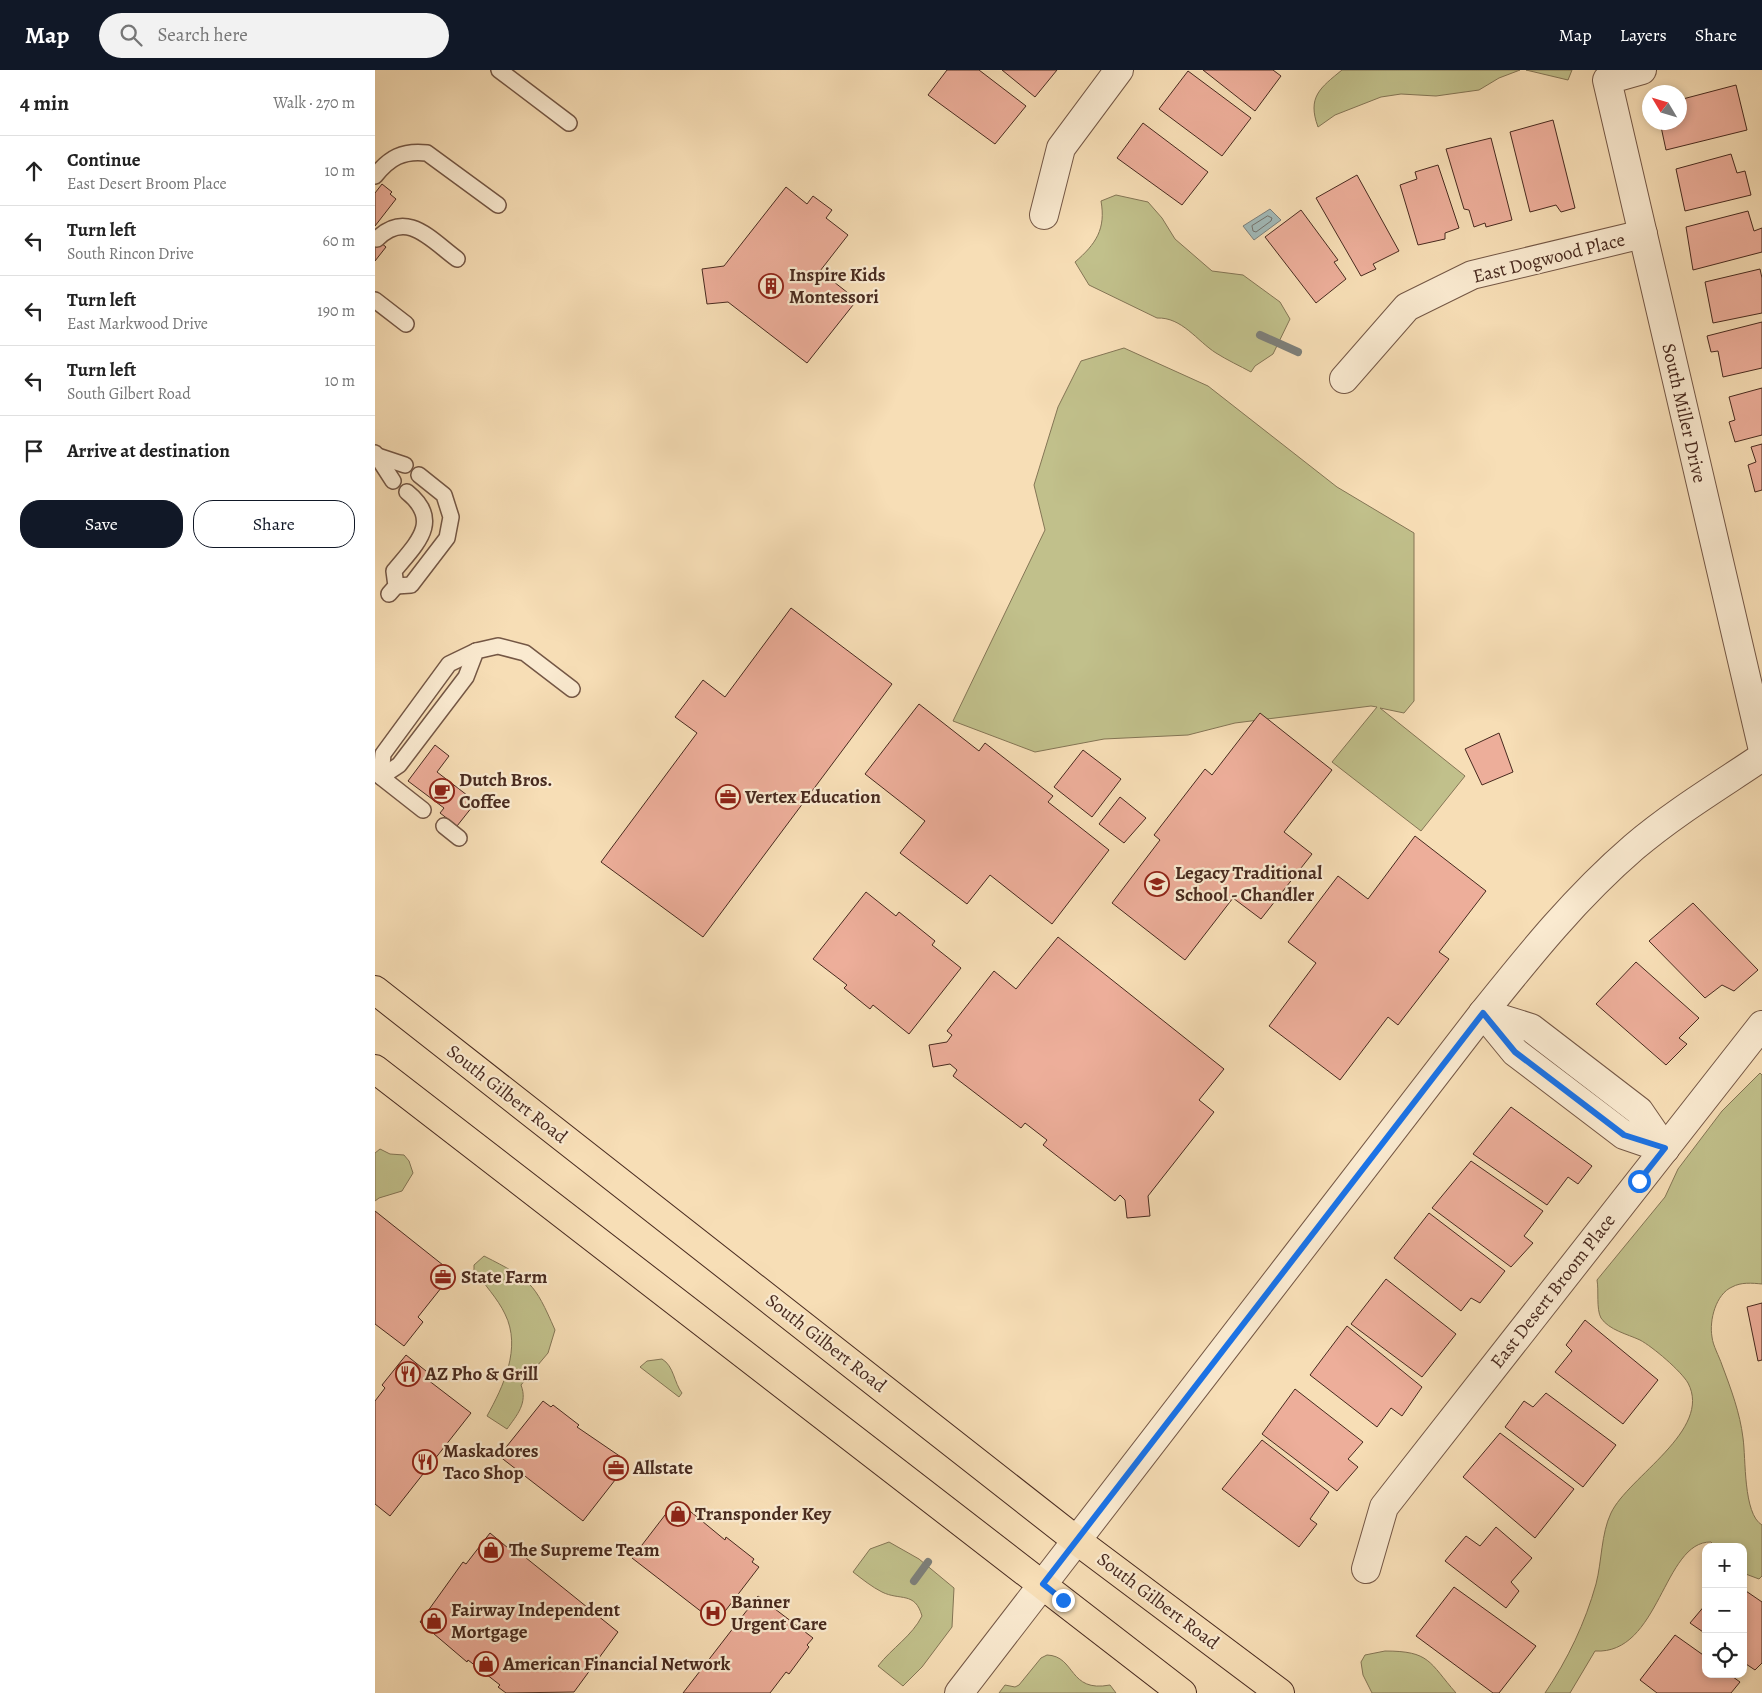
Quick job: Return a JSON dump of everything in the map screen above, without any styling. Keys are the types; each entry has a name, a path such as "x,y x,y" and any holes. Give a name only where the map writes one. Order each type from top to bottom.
{"main road":[{"name":"South Gilbert Road","path":"375,990 1076,1540 1280,1693"},
{"path":"375,1069 730,1346 1043,1584 1182,1693"}],"street":[{"path":"1044,215 1061,148 1119,70"},
{"name":"South Miller Drive","path":"1642,70 1607,80 1762,746"},
{"name":"East Dogwood Place","path":"1344,378 1407,307 1472,275 1643,234"},
{"path":"959,1693 1483,1013 1556,922 1635,847 1683,810 1762,757"},
{"path":"1483,1013 1515,1052 1624,1135 1665,1148"},
{"name":"East Desert Broom Place","path":"1366,1569 1384,1506 1762,1025"}],"lane":[{"path":"499,70 569,123"},
{"path":"375,176 395,156 416,152 427,153 499,205"},
{"path":"377,239 397,226 413,227 457,259"},
{"path":"375,300 406,324"},
{"path":"377,454 405,465"},
{"path":"377,454 393,481"},
{"path":"407,492 417,500 425,513 424,532 394,571 392,590 411,585 447,538 451,516 444,496 419,475"},
{"path":"381,777 383,754 449,664 476,651 498,646 525,653 572,689"},
{"path":"381,777 399,765 465,677 476,651"},
{"path":"381,777 423,810"},
{"path":"444,826 459,838"}],"shaded area":[{"path":"1342,70 1520,70 1499,78 1479,90 1436,96 1401,94 1381,97 1335,115 1318,127 1315,117 1315,101 1327,82"},
{"path":"1526,70 1572,70 1568,80"},
{"path":"1116,195 1148,202 1162,218 1175,239 1212,271 1243,275 1280,302 1290,319 1273,354 1255,366 1251,372 1216,353 1182,325 1174,321 1157,318 1089,285 1075,262 1089,249 1101,228 1101,201"},
{"path":"1124,348 1208,386 1337,487 1414,533 1414,701 1404,713 1380,708 1465,776 1421,831 1332,762 1377,707 1371,706 1235,723 1188,735 1104,739 1035,752 953,721 1045,530 1034,485 1058,407 1081,361"},
{"path":"1760,1073 1762,1075 1762,1284 1735,1285 1726,1290 1715,1308 1711,1330 1740,1419 1748,1498 1751,1510 1762,1525 1762,1576 1759,1579 1747,1574 1747,1543 1702,1543 1682,1559 1648,1618 1634,1636 1617,1647 1595,1651 1570,1693 1545,1693 1568,1654 1587,1613 1596,1584 1603,1539 1611,1513 1620,1499 1679,1435 1689,1418 1693,1401 1688,1383 1666,1360 1646,1343 1613,1329 1604,1322 1599,1314 1597,1280 1665,1197 1678,1169 1722,1111"},
{"path":"380,1149 390,1154 404,1155 409,1161 413,1173 402,1191 375,1201 375,1153"},
{"path":"484,1256 522,1277 529,1284 542,1302 555,1330 548,1353 521,1385 523,1391 522,1403 518,1414 507,1429 487,1416 504,1380 511,1354 512,1340 510,1327 502,1308 474,1270 474,1265"},
{"path":"662,1359 669,1366 682,1393 679,1397 640,1367 647,1361"},
{"path":"889,1542 919,1559 954,1588 952,1627 922,1667 903,1686 878,1666 918,1623 922,1616 919,1608 911,1600 889,1595 878,1590 853,1572 870,1549"},
{"path":"1385,1651 1411,1653 1427,1660 1456,1693 1372,1693 1363,1675 1361,1662 1365,1655"},
{"path":"1047,1655 1063,1661 1079,1679 1087,1684 1096,1686 1110,1685 1116,1693 999,1693 1005,1685 1015,1687 1019,1685 1041,1658"}],"water":[{"path":"1270,209 1281,220 1254,240 1243,226"}],"building":[{"path":"947,70 979,70 1026,106 995,144 928,95"},
{"path":"1002,70 1057,70 1035,97"},
{"path":"1203,70 1273,70 1281,76 1255,111"},
{"path":"1188,71 1251,118 1222,156 1159,109"},
{"path":"1736,85 1747,130 1666,150 1662,130 1687,130 1687,98"},
{"path":"1553,120 1575,208 1561,212 1556,205 1530,212 1510,132"},
{"path":"1143,123 1208,172 1182,205 1117,158"},
{"path":"1491,138 1512,220 1486,227 1485,223 1474,227 1469,210 1464,209 1446,149"},
{"path":"1731,154 1737,173 1745,171 1751,195 1685,211 1676,169"},
{"path":"1438,165 1459,228 1445,233 1445,239 1418,245 1400,185 1417,179 1415,172"},
{"path":"1357,175 1399,251 1373,264 1376,269 1361,276 1316,198"},
{"path":"382,184 392,192 390,194 396,199 375,226 375,193"},
{"name":"Inspire Kids Montessori","path":"786,187 807,204 813,196 832,210 826,218 848,235 820,271 857,300 807,363 728,302 707,304 702,269 724,266"},
{"path":"1301,210 1338,260 1334,262 1346,279 1316,303 1265,237"},
{"path":"1748,211 1754,231 1762,228 1762,252 1693,270 1686,227"},
{"path":"375,238 386,247 375,261"},
{"path":"1760,269 1762,278 1762,313 1713,323 1705,282"},
{"path":"1762,322 1762,368 1723,377 1718,351 1711,352 1707,336"},
{"path":"1762,388 1762,435 1735,442 1729,422 1735,420 1729,397"},
{"path":"1762,444 1762,490 1755,492 1748,465 1756,462 1751,447"},
{"name":"Vertex Education","path":"791,608 892,684 703,937 601,862 697,733 675,717 703,680 725,697"},
{"path":"919,704 979,751 985,743 1053,796 1048,802 1109,850 1052,924 990,875 967,904 900,853 925,821 865,774"},
{"path":"1260,713 1332,770 1284,832 1312,854 1261,919 1233,898 1185,960 1112,903 1160,840 1154,835 1205,769 1212,775"},
{"path":"1499,733 1513,772 1482,785 1465,749"},
{"name":"Dutch Bros. Coffee","path":"435,745 449,756 437,772 476,802 457,826 440,813 444,808 408,781"},
{"path":"1083,750 1121,779 1092,817 1054,787"},
{"path":"1120,797 1146,818 1124,843 1099,824"},
{"path":"1415,836 1486,891 1439,952 1449,959 1398,1025 1388,1017 1340,1080 1269,1026 1316,963 1288,942 1338,876 1368,899"},
{"path":"866,892 896,916 899,912 935,941 932,945 961,968 909,1034 873,1005 870,1009 844,988 847,985 813,959"},
{"path":"1693,903 1758,970 1734,991 1722,985 1705,998 1649,941"},
{"path":"1058,937 1224,1069 1199,1100 1214,1112 1148,1196 1150,1216 1127,1218 1125,1200 1120,1195 1115,1201 1043,1145 1047,1140 1025,1123 1021,1128 953,1076 957,1070 950,1064 933,1067 929,1045 947,1042 952,1035 947,1031 994,971 1016,989"},
{"path":"1636,962 1699,1018 1679,1038 1687,1044 1666,1065 1596,1004"},
{"path":"1511,1107 1592,1166 1578,1184 1568,1177 1547,1205 1473,1154"},
{"path":"1471,1161 1543,1211 1524,1236 1533,1243 1511,1267 1432,1208"},
{"path":"375,1211 453,1273 418,1317 423,1322 404,1346 375,1324"},
{"path":"1429,1213 1505,1271 1480,1303 1471,1298 1461,1311 1394,1258"},
{"path":"1386,1279 1456,1334 1422,1377 1351,1324"},
{"path":"1762,1303 1762,1360 1758,1361 1747,1307"},
{"path":"1585,1320 1658,1380 1623,1424 1555,1372 1572,1351 1566,1345"},
{"path":"1347,1326 1422,1387 1402,1416 1391,1408 1377,1427 1310,1375"},
{"path":"406,1355 431,1375 428,1380 471,1413 390,1516 375,1504 375,1401 385,1388 382,1385"},
{"path":"1295,1389 1363,1442 1348,1459 1358,1467 1337,1491 1262,1434"},
{"path":"1546,1393 1616,1445 1583,1487 1505,1427 1524,1401 1533,1407"},
{"path":"543,1401 551,1407 553,1405 579,1425 577,1427 621,1457 619,1460 626,1466 583,1521 499,1456"},
{"path":"1500,1433 1574,1489 1535,1538 1463,1477"},
{"path":"1262,1440 1329,1492 1310,1519 1317,1524 1299,1547 1222,1489"},
{"path":"675,1502 684,1509 685,1507 725,1540 726,1537 754,1559 752,1562 759,1567 716,1623 632,1558"},
{"path":"1496,1527 1532,1558 1511,1582 1519,1591 1506,1608 1445,1561 1466,1536 1480,1546"},
{"path":"490,1533 508,1548 510,1545 618,1632 574,1692 506,1693 498,1687 500,1685 468,1660 467,1662 420,1622 463,1562 466,1564"},
{"path":"1454,1587 1536,1646 1499,1693 1493,1693 1416,1636"},
{"path":"1747,1592 1762,1602 1762,1663 1755,1670 1747,1665"},
{"path":"758,1596 813,1638 807,1645 809,1647 789,1674 786,1672 770,1693 683,1693"},
{"path":"1702,1609 1702,1631 1690,1623"},
{"path":"1675,1635 1702,1654 1702,1678 1734,1678 1740,1682 1731,1693 1657,1693 1640,1680"}],"waterway":[{"path":"1260,335 1298,352"},
{"path":"914,1581 928,1562"}],"place":[{"name":"Inspire Kids Montessori","path":"771,286"},
{"name":"Dutch Bros. Coffee","path":"442,791"},
{"name":"Vertex Education","path":"728,797"},
{"name":"Legacy Traditional School - Chandler","path":"1157,884"},
{"name":"State Farm","path":"443,1277"},
{"name":"AZ Pho & Grill","path":"408,1374"},
{"name":"Maskadores Taco Shop","path":"425,1462"},
{"name":"Allstate","path":"616,1468"},
{"name":"Transponder Key","path":"678,1514"},
{"name":"The Supreme Team","path":"491,1550"},
{"name":"Banner Urgent Care","path":"713,1613"},
{"name":"Fairway Independent Mortgage","path":"434,1621"},
{"name":"American Financial Network","path":"486,1664"}],"route":[{"path":"1063,1600 1043,1584 1483,1013 1515,1052 1624,1135 1665,1148 1639,1181"}]}
